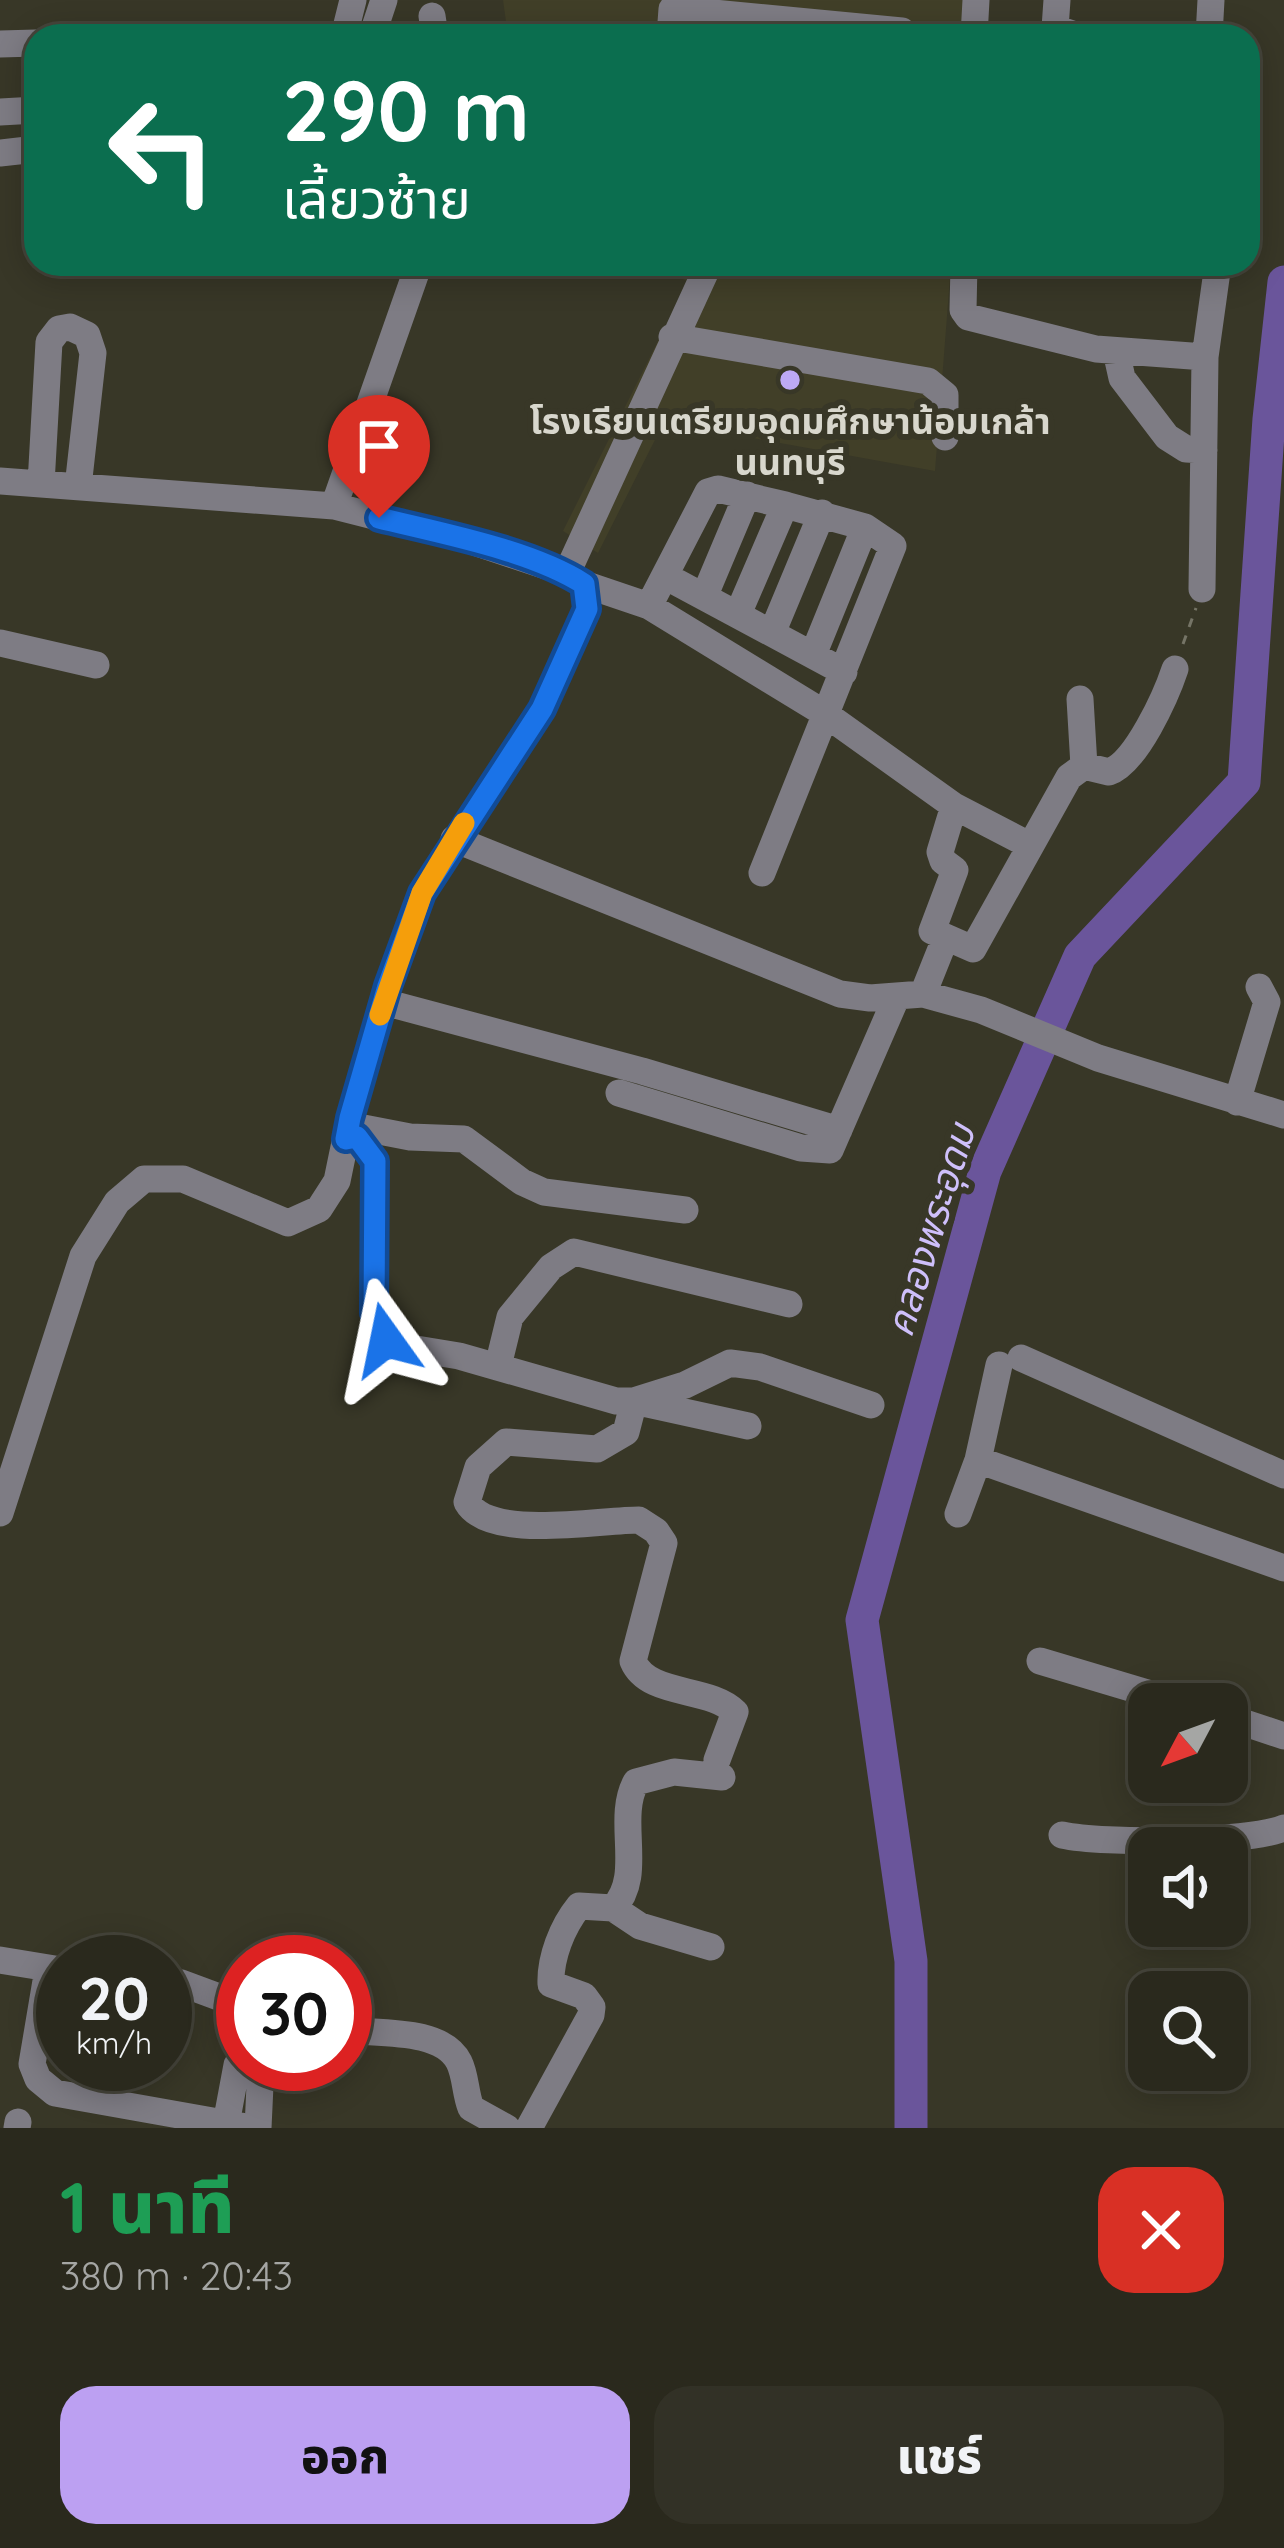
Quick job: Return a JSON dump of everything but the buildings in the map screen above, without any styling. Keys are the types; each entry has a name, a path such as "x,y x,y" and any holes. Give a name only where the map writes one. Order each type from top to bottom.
{"street":[{"path":"362,24 384,0"},
{"path":"671,15 801,24"},
{"path":"334,506 415,276"},
{"path":"0,1513 83,1256 117,1202 144,1179 183,1179 289,1223 319,1209 337,1181 384,1002 422,893 542,709 587,609 575,579 672,337 703,276"},
{"path":"964,276 963,310 968,317 1116,351 1205,357"},
{"path":"1202,589 1205,357 1216,276"},
{"path":"41,484 49,342 59,329 70,327 87,335 94,353 78,487"},
{"path":"672,337 928,381 945,395 944,437"},
{"path":"1116,351 1122,379 1167,437 1186,448 1204,450"},
{"path":"0,481 334,506 468,541 649,606 824,713 954,806 1029,844"},
{"path":"649,606 708,492 718,490 822,513 865,527 887,539 894,552 762,873"},
{"path":"704,598 747,496"},
{"path":"753,623 785,505"},
{"path":"732,657 822,513"},
{"path":"813,655 865,527"},
{"path":"667,577 844,672"},
{"path":"0,643 96,665"},
{"path":"954,806 940,852 955,870 932,932 968,949 976,946 1069,777 1084,766 1109,772 1123,764 1165,699 1175,669"},
{"path":"1080,699 1084,766"},
{"path":"454,839 841,994 910,995 980,1010 1098,1058 1284,1114"},
{"path":"619,1093 801,1148 830,1150 910,995 945,939"},
{"path":"1237,1102 1268,1002 1259,987"},
{"path":"384,1002 642,1070 839,1130"},
{"path":"347,1132 464,1138 522,1182 544,1192 685,1210"},
{"path":"347,1132 357,1137 375,1161 374,1313 386,1340 560,1383 589,1396 748,1426"},
{"path":"498,1366 510,1317 551,1267 574,1252 789,1304"},
{"path":"958,1514 1010,1362 1284,1475"},
{"path":"634,1401 686,1385 730,1363 760,1366 871,1405"},
{"path":"613,1908 620,1903 626,1883 628,1802 636,1782 719,1768 735,1712 717,1699 650,1680 636,1670 633,1661 664,1543 656,1531 639,1520 503,1525 482,1519 466,1502 478,1466 506,1442 597,1449 626,1432 634,1401"},
{"path":"978,1460 1284,1568"},
{"path":"1040,1661 1128,1687"},
{"path":"1248,1724 1284,1736"},
{"path":"1062,1835 1250,1838 1284,1828"},
{"path":"529,2128 576,2048 592,2007 584,1996 550,1984 560,1939 579,1906 613,1908 640,1926 711,1947"},
{"path":"0,1960 36,1966"},
{"path":"372,2033 432,2040 451,2049 462,2067 471,2108 507,2128"},
{"path":"53,2091 246,2126 248,2091"}],"path":[{"path":"1175,669 1202,589"}],"shaded area":[{"path":"503,0 964,0 963,24 506,24"},
{"name":"โรงเรียนเตรียมอุดมศึกษาน้อมเกล้า นนทบุรี","path":"673,276 950,276 935,471 664,422 598,553 563,531 688,281"}],"waterway":[{"name":"คลองพระอุดม","path":"911,2128 911,1961 862,1620 985,1171 1080,956 1244,782 1269,419 1284,282"}],"slow traffic":[{"path":"380,1015 422,893 464,823"}],"place":[{"name":"โรงเรียนเตรียมอุดมศึกษาน้อมเกล้า นนทบุรี","path":"790,380"}],"route":[{"path":"379,518 567,573 584,584 587,609 542,709 422,893 388,986 350,1118 346,1139 357,1137 375,1161 374,1313 386,1340"}]}
